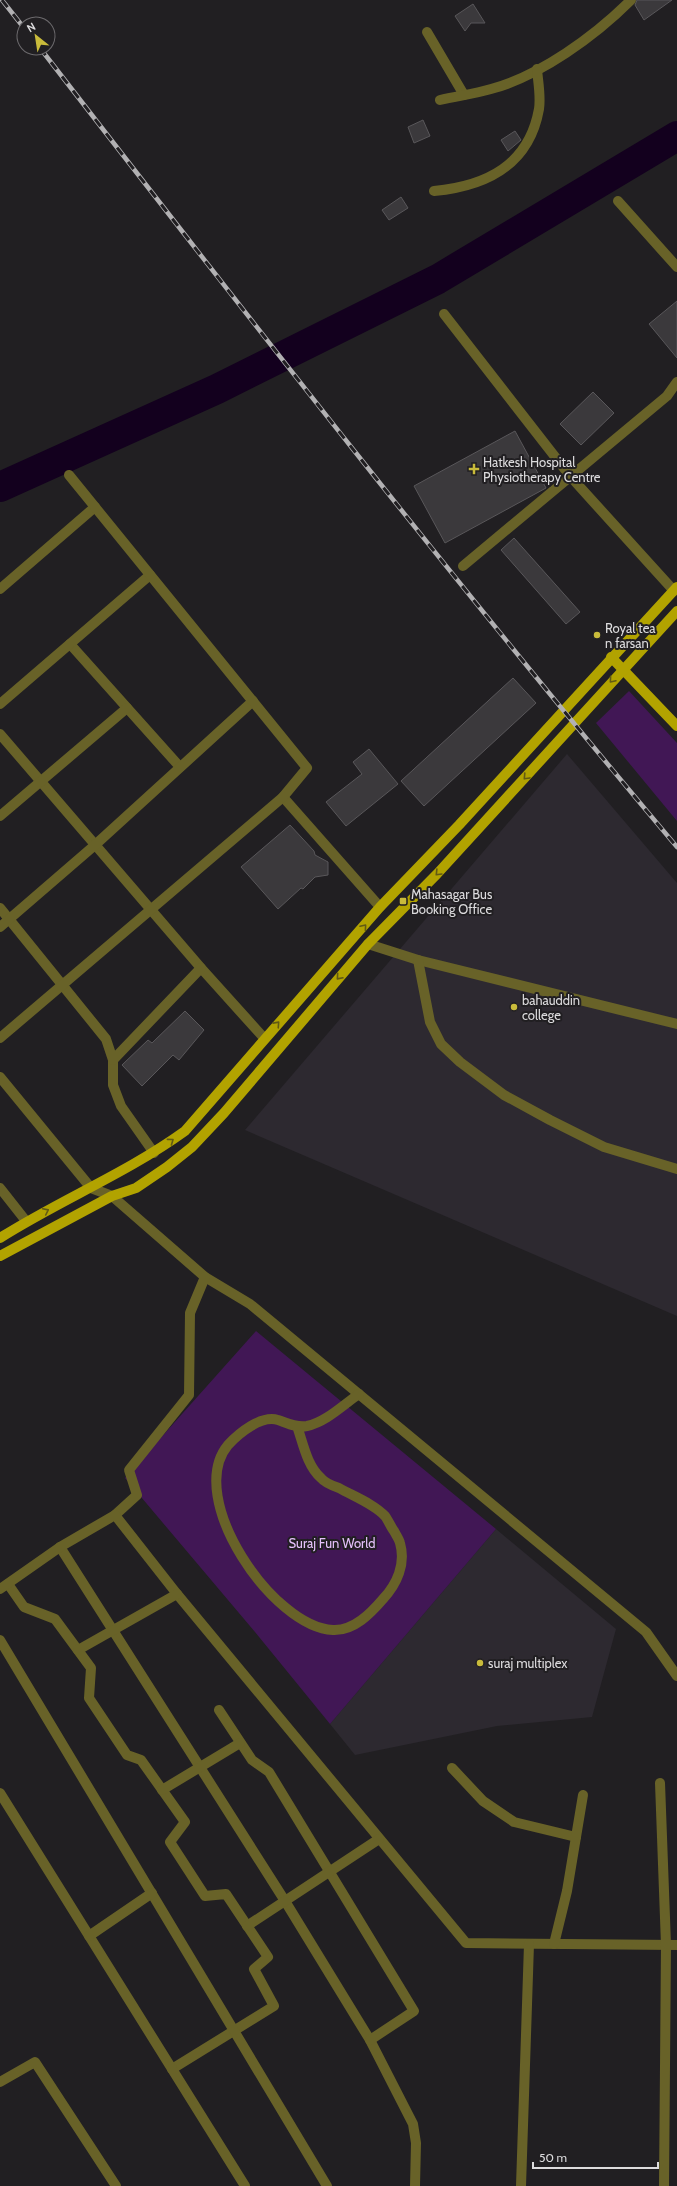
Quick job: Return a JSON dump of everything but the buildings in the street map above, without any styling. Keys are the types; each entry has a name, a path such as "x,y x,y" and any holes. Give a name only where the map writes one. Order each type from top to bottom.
{"main road":[{"path":"0,1238 26,1221 91,1188 154,1153 185,1131 264,1038 380,907 538,740 611,657 675,589"},
{"path":"0,1256 112,1196 136,1188 167,1167 192,1147 224,1113 368,944 448,862 574,725 623,668 677,611"},
{"path":"611,657 677,726"}],"street":[{"path":"440,100 506,84 537,69 594,33 631,0"},
{"path":"427,32 464,95"},
{"path":"434,191 458,189 470,185 505,167 525,149 539,108 537,69"},
{"path":"618,201 677,267"},
{"path":"444,314 570,476 675,589"},
{"path":"463,566 668,396 677,382"},
{"path":"0,1038 283,797 307,768 69,475"},
{"path":"0,589 95,507"},
{"path":"0,704 150,575"},
{"path":"70,644 180,767"},
{"path":"0,927 95,845 253,701"},
{"path":"0,816 127,708"},
{"path":"0,734 201,968 264,1038"},
{"path":"283,797 380,907"},
{"path":"0,908 106,1039 113,1060 113,1085 121,1106 154,1153"},
{"path":"368,944 418,960 677,1024"},
{"path":"418,960 430,1022 441,1044 460,1062 504,1095 604,1147 677,1169"},
{"path":"113,1060 201,968"},
{"path":"0,1077 91,1188 112,1196 205,1277 250,1304 646,1632 677,1676"},
{"path":"0,1188 26,1221"},
{"path":"172,2069 274,2006 254,1969 268,1957 226,1894 205,1896 170,1842 184,1822 141,1760 127,1755 89,1698 91,1668 55,1619 24,1607 4,1587 60,1547 115,1515 137,1495 129,1470 189,1395 190,1313 205,1277"},
{"path":"297,1426 310,1463 321,1478 385,1516 400,1543 401,1563 396,1585 374,1610 356,1624 335,1630 316,1628 296,1617 272,1596 250,1568 230,1535 222,1518 217,1500 215,1480 219,1462 228,1446 248,1428 261,1421 275,1419 297,1426 307,1426 322,1420 359,1394"},
{"path":"115,1515 177,1594 466,1943 677,1945"},
{"path":"60,1547 285,1901 370,2040 413,2124 416,2143 415,2186"},
{"path":"78,1650 177,1594"},
{"path":"0,1640 327,2186"},
{"path":"219,1710 252,1760 269,1772 414,2011 370,2040"},
{"path":"162,1790 240,1743"},
{"path":"452,1768 483,1801 514,1822 576,1837"},
{"path":"660,1783 666,1944 664,2186"},
{"path":"0,1793 245,2186"},
{"path":"554,1944 567,1891 583,1795"},
{"path":"247,1926 380,1839"},
{"path":"89,1936 152,1893"},
{"path":"521,2186 529,1944"},
{"path":"0,2082 35,2062 116,2186"}],"shaded area":[{"name":"bahauddin college","path":"567,754 677,883 677,1316 245,1130"},
{"path":"496,1529 616,1629 592,1717 497,1726 355,1755 330,1724"}],"green space":[{"path":"629,691 677,743 677,821 596,723"},
{"name":"Suraj Fun World","path":"256,1331 496,1529 330,1724 255,1632 125,1478"}],"waterway":[{"path":"0,487 217,389 438,279 677,136"}],"railway":[{"path":"2,0 16,18"},
{"path":"46,56 196,250 354,450 514,650 677,847"}],"place":[{"name":"Hatkesh Hospital Physiotherapy Centre","path":"474,469"},
{"name":"Royal tea n farsan","path":"597,635"},
{"name":"Mahasagar Bus Booking Office","path":"403,901"},
{"name":"bahauddin college","path":"514,1007"},
{"name":"suraj multiplex","path":"480,1663"}]}
